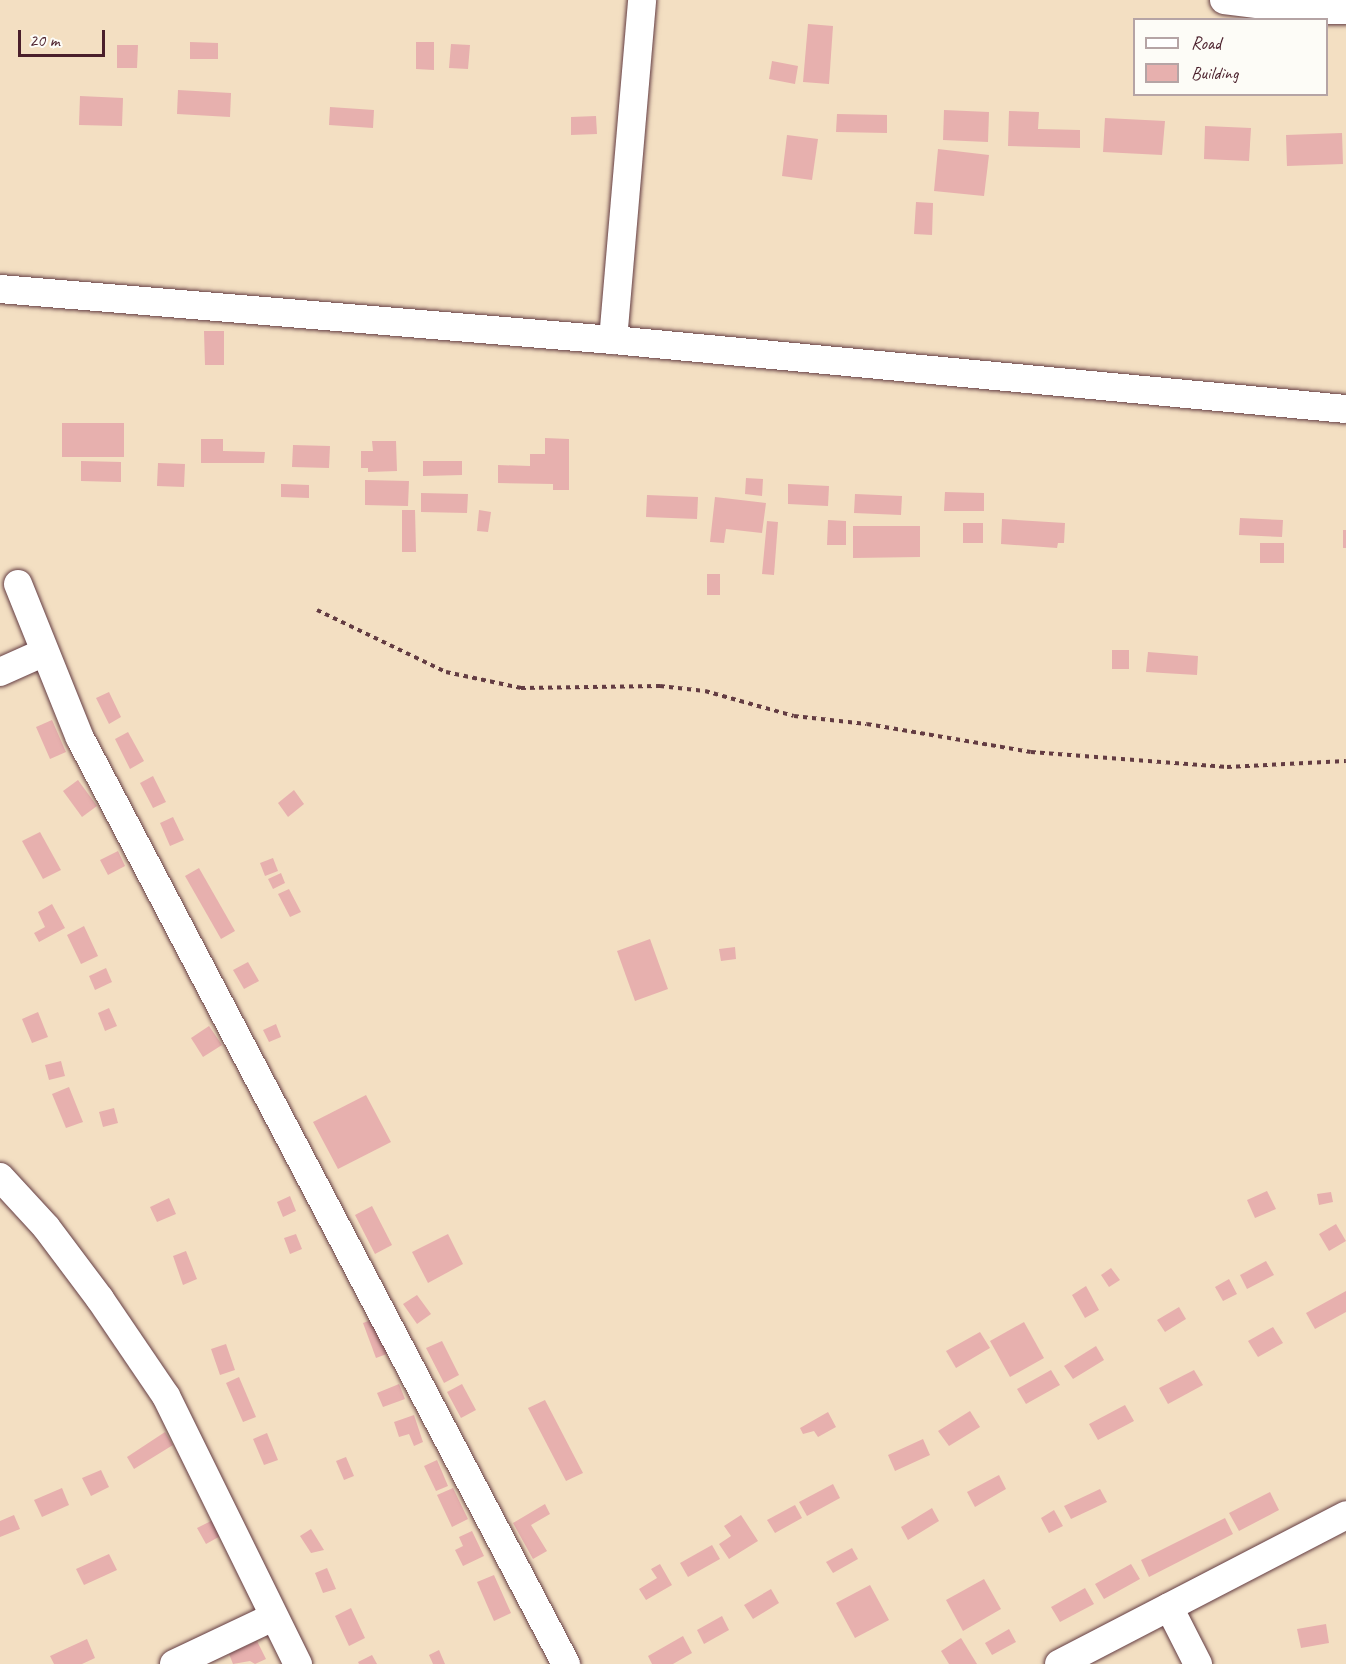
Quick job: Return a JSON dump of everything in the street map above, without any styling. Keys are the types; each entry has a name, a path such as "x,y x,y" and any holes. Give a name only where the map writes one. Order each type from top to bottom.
{"street":[{"path":"613,340 642,0"},
{"path":"1224,0 1305,10 1346,10"},
{"path":"0,289 613,340 1346,409"},
{"path":"18,584 80,738 566,1664"},
{"path":"0,672 45,652"},
{"path":"5,1192 53,1236 100,1299 166,1396 298,1664"},
{"path":"1059,1664 1346,1515"},
{"path":"1169,1607 1198,1664"},
{"path":"174,1664 273,1617"}],"path":[{"path":"317,610 446,672 521,688 660,686 705,691 794,717 867,724 1030,752 1227,767 1346,761"}],"building":[{"path":"808,24 833,26 829,84 803,82"},
{"path":"190,42 218,43 218,59 190,59"},
{"path":"416,42 434,42 434,70 416,69"},
{"path":"451,44 470,45 468,69 449,68"},
{"path":"117,45 138,45 137,68 117,68"},
{"path":"772,61 798,66 795,84 769,79"},
{"path":"178,90 231,93 230,117 177,114"},
{"path":"80,96 123,98 122,126 79,125"},
{"path":"330,107 374,110 373,128 329,125"},
{"path":"944,110 989,112 988,142 943,140"},
{"path":"1009,111 1039,112 1038,129 1080,130 1080,148 1008,146"},
{"path":"837,114 887,115 887,133 836,132"},
{"path":"596,116 597,134 571,135 571,117"},
{"path":"1105,118 1165,121 1162,155 1103,152"},
{"path":"1205,126 1251,128 1249,161 1204,159"},
{"path":"1342,133 1343,164 1287,166 1286,135"},
{"path":"787,135 818,139 812,180 782,176"},
{"path":"938,149 989,155 984,196 934,191"},
{"path":"916,202 933,203 932,235 914,234"},
{"path":"204,331 224,331 224,365 205,365"},
{"path":"62,423 124,423 124,457 62,457"},
{"path":"545,438 569,439 569,490 553,490 553,484 498,483 498,465 530,466 530,454 545,454"},
{"path":"201,439 223,439 223,451 265,452 264,463 201,463"},
{"path":"372,441 396,441 397,471 368,472 368,468 361,468 361,451 373,451"},
{"path":"293,445 330,446 329,468 292,467"},
{"path":"81,461 121,462 121,482 81,481"},
{"path":"423,461 462,461 462,475 423,476"},
{"path":"158,463 185,464 184,487 157,486"},
{"path":"746,478 763,479 762,496 745,494"},
{"path":"365,480 409,481 408,506 365,505"},
{"path":"281,484 309,485 309,498 281,497"},
{"path":"788,484 829,486 828,506 788,504"},
{"path":"945,492 984,493 984,511 944,511"},
{"path":"421,493 468,494 467,513 421,512"},
{"path":"855,494 902,496 901,515 854,513"},
{"path":"647,495 698,497 697,519 646,517"},
{"path":"715,497 766,503 762,533 726,529 724,543 710,542"},
{"path":"402,510 415,510 416,552 402,552"},
{"path":"479,510 491,512 488,532 477,531"},
{"path":"1240,518 1283,520 1282,537 1239,535"},
{"path":"1002,519 1065,523 1064,543 1058,543 1057,548 1001,544"},
{"path":"828,520 846,521 846,545 827,545"},
{"path":"767,521 778,522 774,575 762,574"},
{"path":"963,523 983,523 983,543 963,543"},
{"path":"853,526 920,526 920,557 853,558"},
{"path":"1343,530 1346,530 1346,548 1343,548"},
{"path":"1260,543 1284,543 1284,563 1260,563"},
{"path":"707,574 720,574 720,595 707,595"},
{"path":"1112,650 1129,650 1129,669 1112,669"},
{"path":"1148,652 1198,656 1197,675 1146,672"},
{"path":"109,692 121,717 109,724 96,698"},
{"path":"52,720 66,752 50,759 36,727"},
{"path":"128,732 144,761 130,769 115,739"},
{"path":"153,776 166,802 153,808 140,783"},
{"path":"78,780 97,806 82,817 63,791"},
{"path":"294,790 304,804 288,817 278,803"},
{"path":"173,817 184,840 170,846 160,823"},
{"path":"40,832 61,870 43,879 22,841"},
{"path":"118,851 125,866 108,875 100,860"},
{"path":"273,858 278,871 265,876 260,863"},
{"path":"199,868 235,931 221,939 185,876"},
{"path":"281,873 285,883 273,889 268,879"},
{"path":"289,889 301,912 290,917 278,894"},
{"path":"52,904 65,928 39,942 34,933 45,927 38,912"},
{"path":"84,926 98,956 81,964 67,935"},
{"path":"650,939 668,989 635,1001 617,951"},
{"path":"735,947 736,959 721,961 719,949"},
{"path":"248,962 259,981 244,989 233,970"},
{"path":"106,968 112,982 95,990 89,976"},
{"path":"109,1008 117,1026 105,1031 98,1013"},
{"path":"38,1012 48,1037 32,1043 22,1019"},
{"path":"276,1024 281,1037 269,1042 263,1030"},
{"path":"209,1026 222,1045 203,1057 191,1038"},
{"path":"61,1061 65,1076 49,1080 45,1065"},
{"path":"69,1087 83,1122 66,1128 52,1094"},
{"path":"366,1095 391,1142 338,1169 313,1122"},
{"path":"114,1108 118,1123 103,1127 99,1112"},
{"path":"1267,1191 1276,1209 1255,1218 1247,1200"},
{"path":"1331,1192 1333,1202 1319,1205 1317,1194"},
{"path":"290,1196 296,1211 283,1217 277,1202"},
{"path":"169,1198 176,1214 157,1222 150,1207"},
{"path":"372,1206 392,1245 375,1254 355,1215"},
{"path":"1336,1224 1346,1241 1329,1251 1319,1234"},
{"path":"296,1234 302,1249 290,1254 284,1238"},
{"path":"448,1234 463,1264 428,1283 412,1252"},
{"path":"186,1251 197,1279 183,1285 173,1256"},
{"path":"1266,1261 1274,1275 1247,1289 1240,1275"},
{"path":"1111,1268 1120,1280 1109,1287 1101,1275"},
{"path":"1229,1279 1237,1294 1223,1301 1215,1287"},
{"path":"1086,1286 1099,1310 1085,1318 1072,1295"},
{"path":"1346,1291 1346,1312 1315,1329 1306,1313"},
{"path":"417,1295 431,1314 417,1324 403,1304"},
{"path":"1179,1307 1186,1319 1165,1332 1157,1320"},
{"path":"379,1317 392,1352 376,1358 363,1323"},
{"path":"1024,1322 1044,1358 1010,1377 990,1341"},
{"path":"1273,1327 1283,1343 1258,1357 1248,1341"},
{"path":"980,1332 990,1348 956,1368 946,1351"},
{"path":"442,1341 459,1375 444,1383 426,1348"},
{"path":"226,1344 235,1370 220,1375 211,1349"},
{"path":"1096,1346 1104,1360 1073,1379 1064,1366"},
{"path":"1051,1370 1060,1385 1026,1404 1017,1389"},
{"path":"1194,1370 1203,1385 1168,1404 1159,1388"},
{"path":"239,1377 256,1417 243,1422 226,1383"},
{"path":"399,1384 405,1399 383,1407 377,1393"},
{"path":"462,1384 476,1410 461,1418 447,1392"},
{"path":"545,1400 583,1473 566,1481 528,1408"},
{"path":"1125,1405 1134,1421 1098,1440 1089,1424"},
{"path":"970,1411 980,1427 949,1446 938,1431"},
{"path":"828,1412 836,1427 818,1437 814,1431 803,1434 800,1428"},
{"path":"414,1415 423,1442 414,1446 409,1434 399,1437 394,1422"},
{"path":"165,1432 173,1445 134,1469 127,1457"},
{"path":"267,1433 278,1460 264,1465 253,1439"},
{"path":"923,1439 930,1455 895,1471 888,1455"},
{"path":"346,1457 354,1476 344,1480 336,1461"},
{"path":"437,1460 448,1486 436,1491 424,1466"},
{"path":"101,1470 109,1487 91,1496 82,1478"},
{"path":"999,1475 1006,1489 975,1507 967,1492"},
{"path":"833,1484 840,1498 807,1516 799,1502"},
{"path":"62,1488 69,1505 42,1517 34,1500"},
{"path":"453,1488 468,1519 452,1527 437,1495"},
{"path":"1100,1489 1107,1502 1071,1519 1064,1506"},
{"path":"1270,1492 1279,1510 1239,1531 1229,1513"},
{"path":"545,1504 550,1514 531,1525 547,1551 533,1559 513,1523"},
{"path":"795,1505 802,1518 775,1533 767,1520"},
{"path":"932,1508 939,1521 908,1540 901,1527"},
{"path":"1054,1510 1063,1526 1049,1533 1041,1518"},
{"path":"14,1515 20,1529 0,1537 0,1521"},
{"path":"741,1515 758,1541 729,1559 719,1544 731,1536 724,1526"},
{"path":"1225,1518 1233,1534 1149,1577 1141,1560"},
{"path":"215,1519 224,1534 206,1544 197,1528"},
{"path":"311,1529 324,1550 311,1553 300,1536"},
{"path":"472,1531 484,1556 463,1566 455,1550 463,1546 459,1537"},
{"path":"712,1545 720,1559 688,1577 680,1563"},
{"path":"852,1548 858,1559 833,1573 826,1562"},
{"path":"109,1554 117,1570 84,1585 76,1569"},
{"path":"660,1564 672,1585 646,1600 639,1589 657,1578 651,1569"},
{"path":"1131,1564 1140,1579 1104,1599 1095,1584"},
{"path":"327,1568 336,1589 323,1593 315,1573"},
{"path":"494,1575 511,1613 494,1621 477,1582"},
{"path":"984,1579 1001,1609 963,1631 946,1600"},
{"path":"870,1585 889,1620 855,1638 836,1603"},
{"path":"1085,1588 1094,1604 1060,1622 1051,1607"},
{"path":"771,1589 779,1603 753,1619 744,1605"},
{"path":"351,1608 365,1638 349,1646 335,1616"},
{"path":"722,1616 729,1630 704,1644 697,1630"},
{"path":"1326,1624 1329,1643 1301,1648 1297,1629"},
{"path":"1009,1629 1016,1642 992,1655 985,1643"},
{"path":"683,1636 692,1653 673,1664 652,1664 648,1656"},
{"path":"961,1638 977,1664 949,1664 941,1651"},
{"path":"87,1639 95,1658 82,1664 54,1664 50,1656"},
{"path":"257,1641 266,1659 255,1664 250,1661 233,1664 229,1654"},
{"path":"439,1650 445,1664 433,1664 429,1655"},
{"path":"372,1655 377,1664 359,1664 358,1662"}]}
